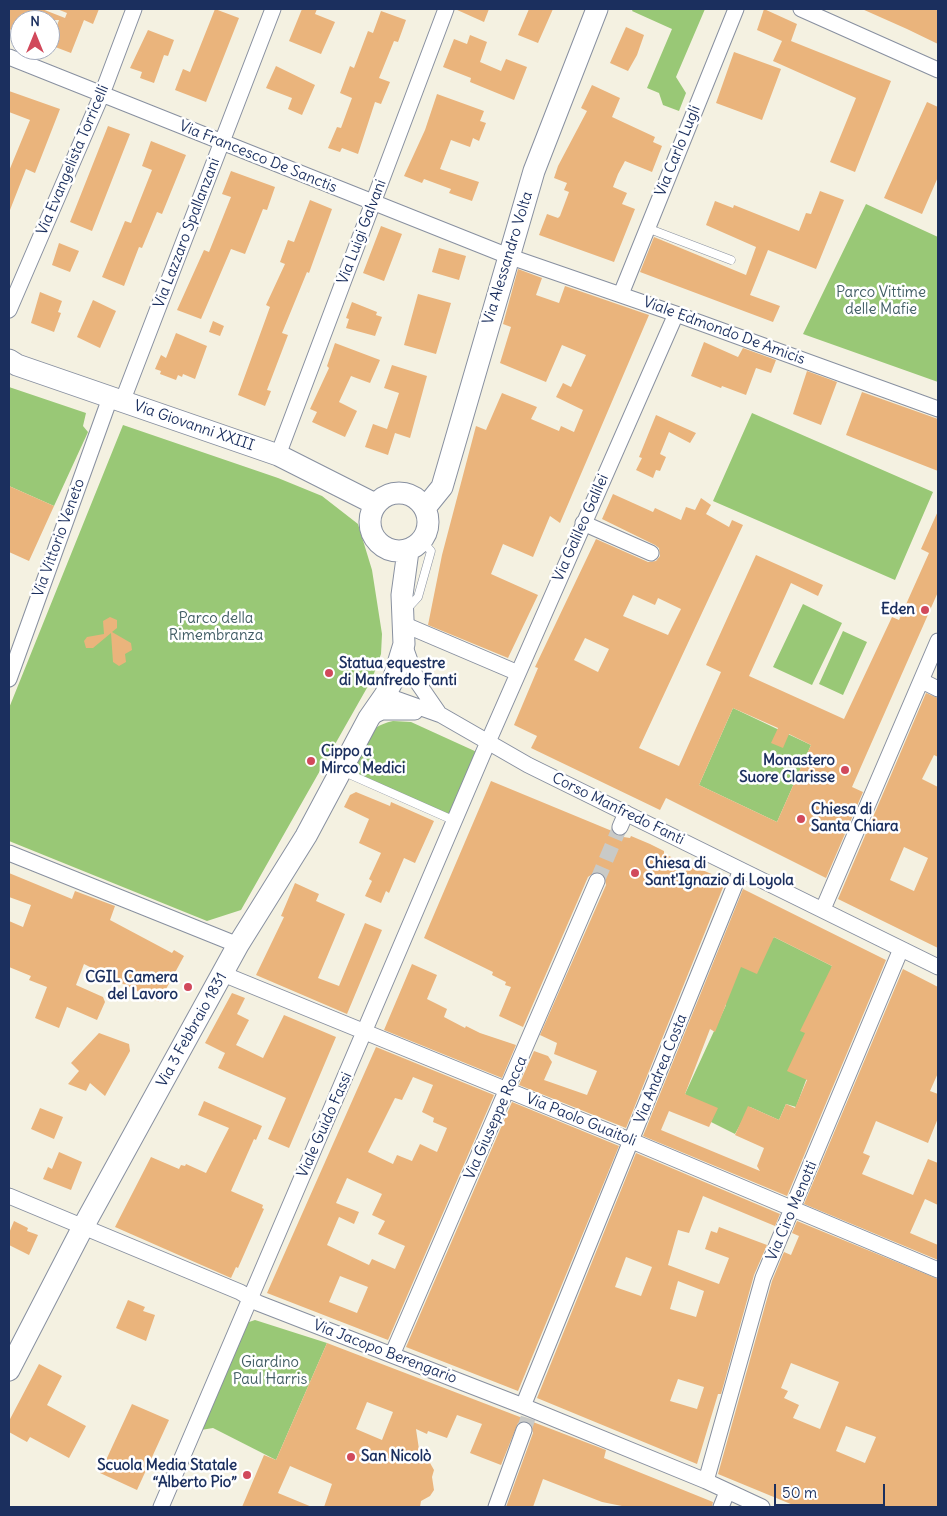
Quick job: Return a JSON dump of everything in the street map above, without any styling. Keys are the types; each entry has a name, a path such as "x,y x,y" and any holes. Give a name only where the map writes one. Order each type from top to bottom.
{"street":[{"name":"Via Evangelista Torricelli","path":"9,310 102,94 134,9"},
{"name":"Via Lazzaro Spallanzani","path":"116,400 222,142 274,9"},
{"name":"Via Luigi Galvani","path":"278,455 446,9"},
{"name":"Via Alessandro Volta","path":"425,508 442,487 534,171 597,9"},
{"name":"Via Carlo Lugli","path":"622,294 736,9"},
{"path":"801,9 938,70"},
{"name":"Via Francesco De Sanctis","path":"9,57 508,256"},
{"name":"Viale Edmondo De Amicis","path":"508,256 622,294 938,409"},
{"name":"Via Galileo Galilei","path":"488,742 676,314"},
{"name":"Via Giovanni XXIII","path":"9,360 17,365 116,400 278,455 375,504"},
{"name":"Via Vittorio Veneto","path":"9,679 116,400"},
{"path":"385,695 393,680 403,620 407,548 429,525 425,508 411,495 391,494 375,504 369,522 375,540 407,548"},
{"path":"583,523 651,553"},
{"path":"403,620 518,673"},
{"path":"403,620 418,683 428,699 441,714 459,727"},
{"path":"823,908 938,641"},
{"path":"922,681 938,689"},
{"path":"385,695 415,712 459,727"},
{"path":"385,695 441,714"},
{"name":"Via 3 Febbraio 1831","path":"9,1370 83,1226 238,945 306,836 369,718 385,695"},
{"path":"369,718 382,712 415,712"},
{"name":"Corso Manfredo Fanti","path":"459,727 528,765 741,870 823,908 938,967"},
{"name":"Viale Guido Fassi","path":"161,1507 249,1297 365,1033 488,742"},
{"path":"620,827 626,813"},
{"path":"9,853 238,945"},
{"name":"Via Andrea Costa","path":"496,1507 526,1416 632,1141 741,870"},
{"name":"Via Giuseppe Rocca","path":"392,1355 597,881"},
{"name":"Via Ciro Menotti","path":"706,1481 763,1278 901,948"},
{"name":"Via Paolo Guaitoli","path":"223,974 632,1141 938,1270"},
{"name":"Via Jacopo Berengario","path":"9,1196 249,1297 258,1303 392,1355 526,1416 706,1481 762,1507"},
{"path":"721,1507 727,1492"}],"lane":[{"path":"647,228 732,260"},
{"path":"341,770 455,821"}],"green space":[{"path":"633,9 705,9 676,77 686,93 679,111 663,105 659,93 647,88 672,29 632,11"},
{"name":"Parco Vittime delle Mafie","path":"866,204 938,237 938,382 803,334"},
{"path":"9,387 86,413 83,426 88,432 54,506 9,486"},
{"path":"752,413 933,492 895,580 713,501"},
{"name":"Parco della Rimembranza","path":"123,425 278,478 322,496 358,524 372,570 382,634 381,654 372,679 241,910 207,921 9,841 9,708"},
{"path":"803,604 842,623 812,685 773,667"},
{"path":"843,631 867,642 843,695 819,684"},
{"path":"733,708 811,745 777,822 699,785"},
{"path":"393,721 411,722 479,753 452,817 348,771 360,746 369,733 383,724"},
{"path":"774,937 832,966 821,1040 796,1107 786,1104 779,1120 750,1107 735,1134 711,1122 685,1094 726,1005 721,984"},
{"name":"Giardino Paul Harris","path":"255,1320 327,1343 276,1460 213,1428 201,1430 245,1326"}],"building":[{"path":"9,9 45,10 10,10 9,29"},
{"path":"57,9 99,9 93,24 84,20 71,53 60,49 60,16 65,18 67,13"},
{"path":"215,9 239,18 206,102 175,90 183,69 190,72"},
{"path":"302,9 317,9 315,14 335,22 321,54 289,41"},
{"path":"455,9 489,9 484,22"},
{"path":"529,9 553,9 538,43 518,35"},
{"path":"764,9 797,24 791,41 891,81 855,172 830,162 856,98 773,61 782,41 757,30"},
{"path":"862,9 938,9 938,44 907,29"},
{"path":"381,11 406,20 398,42 394,41 379,78 390,82 381,104 375,102 358,154 342,148 340,152 328,148 337,127 341,128 352,98 340,93 350,66 354,68 368,31 373,33"},
{"path":"626,27 644,35 637,55 628,71 610,63"},
{"path":"148,30 174,40 168,56 164,55 154,83 140,78 142,72 130,68"},
{"path":"470,35 487,42 480,62 501,71 506,59 527,67 514,100 470,82 471,78 443,67 454,39 467,44"},
{"path":"734,52 781,69 762,120 716,103"},
{"path":"276,66 315,85 302,115 288,109 292,98 266,88"},
{"path":"592,85 620,98 612,117 655,137 653,142 662,146 652,172 625,161 618,174 613,187 627,193 622,204 635,209 614,262 539,235 547,214 558,218 560,216 569,192 564,190 567,183 554,178 558,166 587,111 581,108"},
{"path":"9,91 60,109 35,173 26,169 10,210 9,171 30,120 9,112"},
{"path":"437,94 484,111 480,121 486,123 479,141 473,138 470,147 451,140 440,169 479,182 472,201 449,193 451,189 424,179 422,183 404,176 425,130"},
{"path":"927,102 938,107 938,177 922,214 884,198"},
{"path":"108,126 130,134 92,231 70,222"},
{"path":"151,141 186,155 162,214 157,212 142,248 139,247 124,286 102,277 125,221 131,223 152,170 142,166"},
{"path":"231,171 275,187 267,210 263,209 245,254 231,249 201,319 177,310 204,250 209,252 231,197 222,194"},
{"path":"820,191 844,200 816,269 768,250 750,295 780,306 773,322 640,272 654,237 746,275 756,247 706,225 715,201 733,208 734,205 799,231 806,213 811,214"},
{"path":"310,200 332,209 309,273 307,272 282,333 288,335 267,390 271,391 265,406 238,395 270,307 266,305 285,264 280,262 288,240 294,242"},
{"path":"381,226 402,234 384,281 363,273"},
{"path":"59,243 79,251 70,272 52,265"},
{"path":"439,248 466,256 459,280 432,272"},
{"path":"518,269 542,278 536,295 559,303 565,286 649,315 560,523 550,516 533,557 503,544 491,574 538,595 508,658 428,625 442,555 476,426 486,430 502,393 537,407 531,419 559,431 561,426 574,432 583,410 556,397 563,383 571,387 586,355 562,345 546,382 500,363 511,327 503,324"},
{"path":"40,292 62,301 58,312 61,313 54,332 31,323"},
{"path":"418,294 451,303 436,354 404,345"},
{"path":"93,300 116,311 100,348 77,337"},
{"path":"352,302 377,312 376,315 382,317 375,336 346,328 349,319 346,318"},
{"path":"213,321 224,326 220,336 209,332"},
{"path":"176,333 207,346 195,379 183,374 182,377 178,375 176,380 160,374 161,371 155,369 161,355 166,358"},
{"path":"704,342 738,357 743,348 776,360 771,373 756,368 746,395 722,386 721,388 691,376"},
{"path":"335,343 380,360 370,383 351,376 339,402 357,411 345,437 312,422 317,412 310,409 329,368 327,366"},
{"path":"392,365 427,376 410,438 395,433 388,455 365,447 373,424 387,429 399,393 384,388"},
{"path":"807,371 837,382 821,425 793,414"},
{"path":"862,392 938,419 938,471 846,435"},
{"path":"656,415 696,433 690,443 669,432 660,454 666,457 660,471 656,470 653,478 636,470 642,458 639,457"},
{"path":"9,486 54,506 29,561 9,552"},
{"path":"613,494 653,512 655,508 681,520 686,507 695,510 701,498 711,505 706,514 729,527 732,520 743,525 639,748 679,766 721,672 706,665 756,555 823,585 818,596 791,583 749,676 844,719 892,617 899,620 929,553 921,549 938,511 938,592 852,787 863,792 826,878 666,798 660,810 531,748 537,736 514,725 538,668 535,667 596,539 648,562 656,561 660,556 659,548 655,545 602,519","holes":["633,595 655,605 658,598 681,609 668,635 623,616","585,638 609,649 598,672 574,660","733,708 778,728 771,743 783,748 789,734 811,745 777,822 699,785"]},
{"path":"110,617 117,620 117,628 112,632 131,643 132,650 125,654 126,662 119,666 113,662 111,633 93,648 86,648 84,641 87,637 104,634 103,621"},
{"path":"926,693 938,698 938,757 934,755 922,779 938,787 938,948 838,899","holes":["904,847 928,858 914,891 890,880"]},
{"path":"491,781 612,831 617,836 630,838 631,836 650,844 664,851 664,854 726,880 626,1128 519,1085 534,1051 548,1056 552,1062 544,1080 587,1095 597,1071 554,1054 557,1043 540,1035 606,885 604,875 595,872 588,877 523,1027 499,1016 511,987 505,985 506,982 492,975 493,972 424,938"},
{"path":"356,792 390,806 391,802 434,821 415,863 404,858 389,893 386,891 381,903 365,896 372,881 369,879 381,853 359,843 369,819 344,807 350,795"},
{"path":"9,873 72,899 75,891 115,906 110,920 172,953 174,950 184,956 159,1002 84,964 76,985 103,997 105,1002 97,1020 67,1007 59,1028 35,1018 47,987 29,980 31,976 9,967 9,921 23,927 31,905 9,897"},
{"path":"295,883 319,894 316,901 345,914 318,978 339,986 365,923 382,930 347,1014 256,975 284,917 281,916"},
{"path":"743,889 886,960 787,1196 643,1136","holes":["774,937 832,966 800,1031 805,1033 787,1071 807,1080 795,1108 786,1104 779,1120 748,1106 735,1135 764,1148 757,1166 760,1171 661,1130 669,1111 709,1127 718,1108 685,1094 710,1029 715,1032 741,967 757,974"]},
{"path":"412,964 437,975 427,999 447,1009 444,1017 465,1028 466,1026 480,1033 516,1045 502,1078 384,1030"},
{"path":"903,969 938,987 938,1073 930,1091 938,1094 938,1118 928,1143 876,1121 863,1153 870,1156 862,1174 913,1195 928,1159 938,1163 938,1205 925,1199 910,1233 938,1245 938,1260 804,1204"},
{"path":"232,993 245,998 237,1014 249,1020 236,1045 263,1058 284,1015 336,1037 289,1148 268,1139 286,1098 218,1068 225,1053 205,1043"},
{"path":"99,1033 129,1044 130,1051 105,1096 90,1083 86,1091 68,1084 79,1071 71,1063"},
{"path":"376,1047 494,1095 388,1340 267,1293","holes":["413,1077 433,1085 422,1112 434,1118 433,1122 447,1128 437,1152 420,1144 412,1161 397,1155 393,1164 368,1152 395,1098 402,1100","347,1178 382,1194 372,1215 385,1221 378,1234 405,1246 395,1269 372,1259 369,1265 327,1245 339,1217 354,1224 359,1212 336,1203","340,1276 368,1287 357,1313 329,1302"]},
{"path":"204,1101 262,1126 256,1140 254,1139 231,1191 263,1205 262,1208 264,1209 238,1268 236,1267 231,1278 115,1227 151,1157 179,1169 181,1165 185,1166 186,1164 206,1173 229,1128 198,1115"},
{"path":"512,1102 619,1146 518,1391 406,1347"},
{"path":"40,1108 63,1117 54,1139 31,1129"},
{"path":"59,1152 82,1162 71,1190 43,1179 48,1167 52,1169"},
{"path":"636,1153 780,1214 775,1226 703,1196 689,1233 678,1230 668,1265 719,1284 729,1258 705,1249 711,1231 717,1233 719,1227 767,1245 754,1275 721,1394 718,1394 697,1464 537,1398","holes":["626,1257 652,1267 641,1296 615,1287","678,1281 704,1291 696,1317 670,1309","678,1379 704,1387 697,1409 670,1401"]},
{"path":"14,1221 28,1228 27,1231 38,1235 29,1255 9,1245 9,1233"},
{"path":"797,1221 938,1279 938,1507 798,1507 718,1474 772,1281 784,1252 791,1255 799,1236 792,1233","holes":["791,1363 839,1382 820,1429 793,1418 799,1405 784,1398 788,1391 781,1388","846,1426 876,1437 865,1463 836,1451"]},
{"path":"128,1300 145,1307 143,1311 155,1315 146,1341 116,1328"},
{"path":"327,1343 606,1450 604,1458 713,1502 712,1507 627,1507 602,1502 543,1479 533,1507 506,1507 533,1433 531,1424 527,1421 518,1423 501,1465 470,1453 482,1424 457,1415 447,1438 428,1431 427,1434 416,1429 420,1456 432,1461 430,1463 434,1470 432,1477 434,1490 430,1496 421,1501 420,1507 324,1507 332,1484 290,1466 278,1493 312,1507 242,1507 264,1455 276,1460","holes":["367,1402 393,1412 382,1440 356,1429"]},
{"path":"39,1364 62,1376 47,1405 86,1426 69,1458 30,1437 27,1442 9,1432 9,1421"},
{"path":"132,1404 169,1420 137,1490 100,1473"}],"tunnel":[{"path":"597,881 620,827"},
{"path":"524,1430 528,1418"}],"place":[{"name":"Eden","path":"925,610"},
{"name":"Statua equestre di Manfredo Fanti","path":"329,673"},
{"name":"Cippo a Mirco Medici","path":"311,761"},
{"name":"Monastero Suore Clarisse","path":"845,770"},
{"name":"Chiesa di Santa Chiara","path":"801,819"},
{"name":"Chiesa di Sant'Ignazio di Loyola","path":"635,873"},
{"name":"CGIL Camera del Lavoro","path":"188,987"},
{"name":"San Nicolò","path":"351,1457"},
{"name":"Scuola Media Statale “Alberto Pio”","path":"247,1475"}]}
